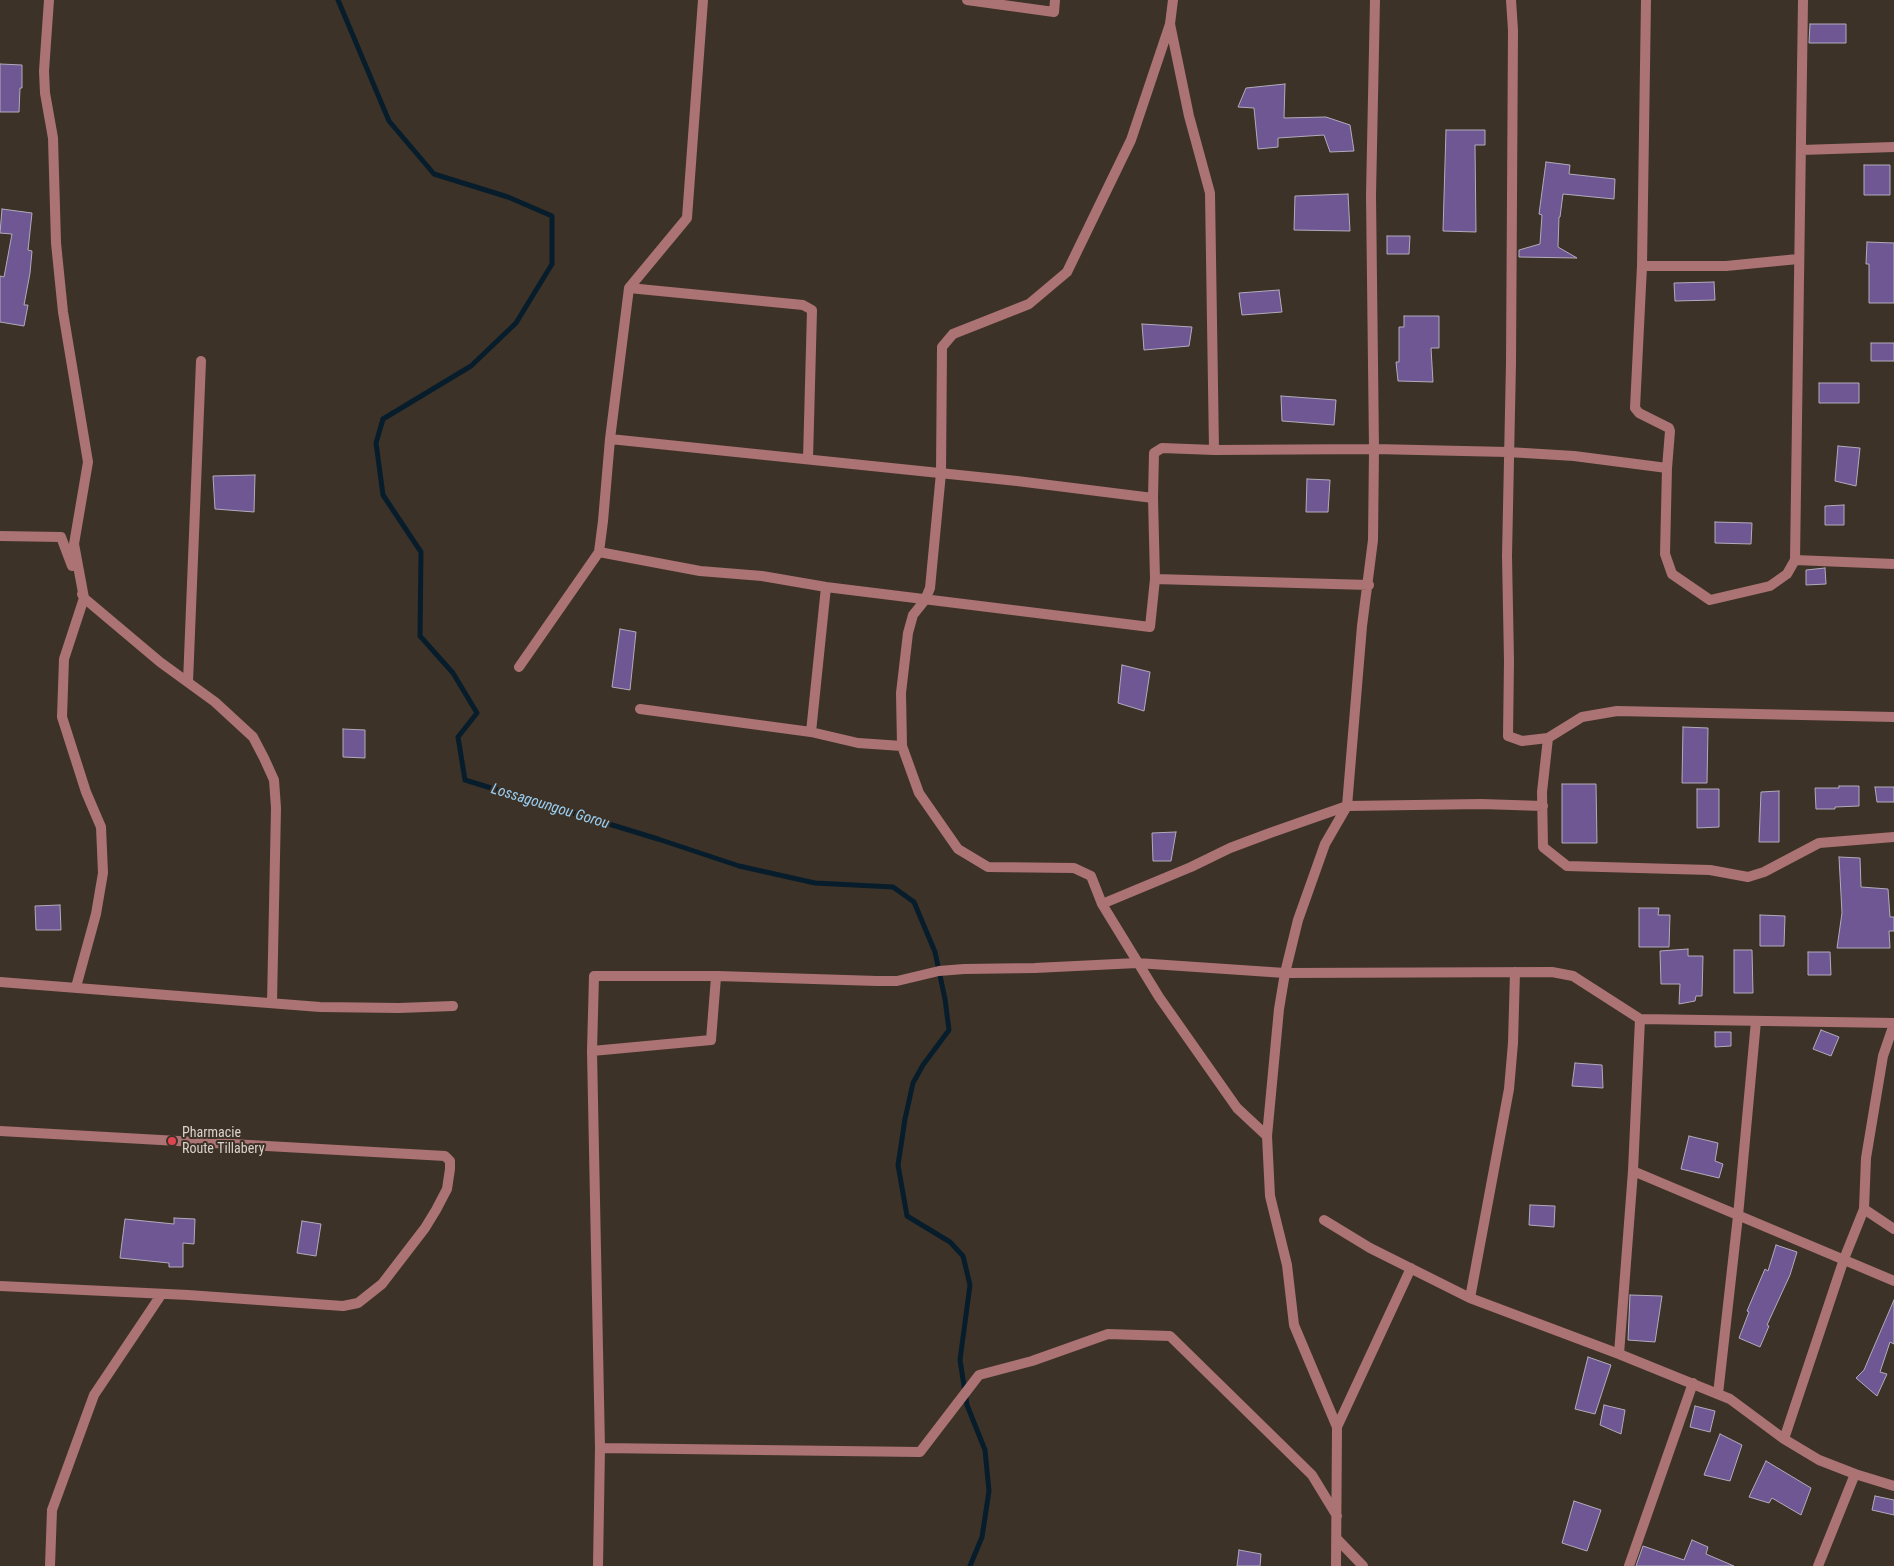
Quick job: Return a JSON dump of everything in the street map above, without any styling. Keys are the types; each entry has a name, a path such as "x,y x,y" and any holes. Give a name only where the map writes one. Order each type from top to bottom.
{"street":[{"path":"49,0 44,71 45,93 53,138 56,243 63,312 88,462 74,544 84,598 64,659 62,717 83,785 101,827 103,873 96,914 76,987"},
{"path":"519,666 599,552 604,521 610,439 629,288 687,218 703,0"},
{"path":"967,0 1054,12 1055,0"},
{"path":"1173,0 1170,24 1131,140 1067,272 1029,304 953,334 942,347 941,473 930,588 924,600 912,615 908,633 901,693 902,746 919,793 958,849 988,867 1074,868 1091,876 1102,904 1137,962 1237,1108 1267,1136"},
{"path":"1336,1566 1338,1517 1337,1427 1294,1325 1287,1265 1270,1196 1267,1136 1279,1009 1285,973 1298,920 1325,844 1347,806 1362,626 1369,585 1373,540 1374,449 1371,195 1375,0"},
{"path":"1511,0 1513,30 1512,344 1508,452 1508,736 1522,741 1548,738 1582,717 1617,711 1894,717"},
{"path":"1646,0 1642,266 1635,408 1639,413 1669,428 1665,554 1672,574 1710,600 1770,586 1787,574 1795,560 1803,0"},
{"path":"1170,24 1189,116 1210,193 1214,450"},
{"path":"1801,150 1894,147"},
{"path":"1642,266 1726,266 1798,259"},
{"path":"629,288 803,305 812,310 808,459"},
{"path":"188,682 201,361"},
{"path":"610,439 941,473 1153,498"},
{"path":"599,552 700,571 762,576 826,587 924,600 1150,627 1155,579 1154,453 1162,448 1508,452 1574,456 1667,468"},
{"path":"0,536 61,536 84,598 160,662 215,702 253,738 274,780 276,808 272,1003"},
{"path":"1795,560 1894,564"},
{"path":"1155,579 1369,585"},
{"path":"811,732 826,587"},
{"path":"640,709 811,732 858,743 902,746"},
{"path":"1548,738 1542,792 1543,847 1567,866 1710,870 1748,877 1764,872 1819,843 1894,837"},
{"path":"1102,904 1191,867 1230,848 1347,806 1481,804 1543,806"},
{"path":"598,1566 600,1448 592,1051 594,976 898,981 939,971 964,969 1035,968 1137,962 1285,973 1552,972 1573,976 1640,1020 1894,1023 1883,1056 1868,1149 1864,1209 1844,1259 1784,1439"},
{"path":"1470,1298 1509,1089 1513,1043 1515,972"},
{"path":"592,1051 712,1040 716,977"},
{"path":"0,982 320,1007 389,1008 453,1006"},
{"path":"1620,1354 1633,1171 1640,1020"},
{"path":"1718,1394 1738,1216 1756,1021"},
{"path":"0,1130 445,1156 450,1161 447,1189 436,1210 382,1284 358,1303 344,1306 0,1286"},
{"path":"1633,1171 1894,1281"},
{"path":"1864,1209 1894,1229"},
{"path":"1324,1220 1370,1248 1470,1298 1620,1354 1718,1394 1730,1400 1784,1439 1819,1460 1894,1486"},
{"path":"1337,1427 1411,1268"},
{"path":"50,1566 52,1510 94,1395 161,1295"},
{"path":"600,1448 920,1452 979,1375 1032,1361 1108,1334 1170,1336 1312,1475 1338,1517"},
{"path":"1629,1566 1693,1383"},
{"path":"1818,1566 1855,1474"},
{"path":"1337,1539 1364,1566"}],"building":[{"path":"1810,24 1846,24 1846,43 1809,43"},
{"path":"0,64 22,65 19,112 0,112"},
{"path":"1285,84 1284,118 1326,117 1350,125 1354,151 1330,152 1324,135 1278,138 1278,147 1258,149 1254,108 1238,107 1246,88"},
{"path":"1446,130 1485,130 1485,145 1475,145 1476,232 1443,231"},
{"path":"1546,162 1570,165 1569,174 1615,179 1614,199 1563,194 1559,217 1558,247 1577,258 1519,257 1519,250 1540,244 1542,215 1539,214"},
{"path":"1864,165 1890,165 1890,195 1864,195"},
{"path":"1348,194 1350,231 1294,230 1295,196"},
{"path":"2,209 32,213 28,250 32,251 24,305 28,305 24,326 0,322 0,276 4,277 12,234 0,233"},
{"path":"1387,236 1410,236 1409,254 1387,254"},
{"path":"1867,242 1894,243 1894,303 1869,303 1869,264 1866,264"},
{"path":"1714,282 1715,300 1675,301 1674,283"},
{"path":"1279,290 1282,312 1242,315 1239,293"},
{"path":"1404,316 1439,316 1439,348 1431,348 1433,382 1398,381 1396,362 1399,362 1399,327 1404,327"},
{"path":"1142,324 1192,327 1189,346 1144,350"},
{"path":"1871,343 1894,343 1894,361 1871,361"},
{"path":"1819,383 1859,383 1859,403 1819,403"},
{"path":"1281,396 1336,400 1334,425 1282,421"},
{"path":"1838,446 1860,448 1856,486 1835,481"},
{"path":"255,475 254,512 215,509 213,476"},
{"path":"1307,479 1330,480 1328,512 1306,512"},
{"path":"1844,505 1844,525 1825,525 1825,506"},
{"path":"1715,522 1752,523 1751,544 1715,543"},
{"path":"1825,568 1826,584 1806,585 1806,570"},
{"path":"620,629 636,632 630,690 612,687"},
{"path":"1122,665 1150,672 1144,711 1118,703"},
{"path":"1683,727 1708,728 1707,783 1682,783"},
{"path":"343,729 365,730 365,758 343,757"},
{"path":"1562,784 1596,784 1597,843 1562,843"},
{"path":"1839,786 1859,786 1859,806 1816,809 1815,788 1839,788"},
{"path":"1875,787 1894,787 1894,802 1877,802"},
{"path":"1697,789 1719,789 1719,827 1697,828"},
{"path":"1779,791 1779,842 1759,842 1761,792"},
{"path":"1176,832 1171,861 1153,861 1152,833"},
{"path":"1839,857 1860,858 1861,887 1888,889 1890,917 1894,917 1894,931 1889,931 1890,948 1837,948 1842,913"},
{"path":"60,905 61,930 36,930 35,906"},
{"path":"1639,908 1659,908 1658,915 1670,915 1669,947 1639,947"},
{"path":"1760,915 1785,916 1784,946 1760,946"},
{"path":"1688,949 1688,956 1703,956 1702,996 1696,996 1695,1001 1679,1004 1680,984 1661,984 1660,951"},
{"path":"1734,950 1752,950 1753,993 1734,993"},
{"path":"1808,952 1830,952 1831,975 1808,975"},
{"path":"1821,1030 1839,1037 1831,1056 1813,1049"},
{"path":"1715,1032 1731,1032 1731,1046 1715,1047"},
{"path":"1575,1063 1602,1065 1603,1088 1572,1086"},
{"path":"1689,1136 1718,1143 1715,1161 1723,1164 1719,1178 1681,1169"},
{"path":"1530,1205 1555,1206 1554,1227 1529,1225"},
{"path":"174,1218 195,1219 194,1244 183,1243 183,1267 169,1267 169,1263 120,1258 125,1219 174,1224"},
{"path":"302,1221 321,1224 316,1256 297,1253"},
{"path":"1776,1245 1797,1252 1790,1275 1767,1325 1769,1326 1760,1347 1739,1338 1749,1312 1747,1311 1765,1269 1768,1271"},
{"path":"1630,1295 1662,1296 1655,1342 1628,1340"},
{"path":"1894,1300 1894,1344 1890,1342 1880,1372 1887,1374 1877,1396 1856,1378 1864,1370"},
{"path":"1588,1357 1611,1365 1595,1414 1575,1409"},
{"path":"1604,1405 1625,1410 1621,1434 1600,1425"},
{"path":"1695,1406 1715,1411 1710,1432 1690,1427"},
{"path":"1720,1434 1742,1445 1730,1481 1704,1475"},
{"path":"1766,1461 1811,1488 1801,1515 1772,1498 1769,1503 1749,1497"},
{"path":"1875,1496 1894,1500 1894,1515 1872,1510"},
{"path":"1574,1501 1601,1510 1587,1551 1562,1543"},
{"path":"1692,1540 1708,1547 1706,1554 1734,1566 1636,1566 1643,1546 1684,1560"},
{"path":"1239,1550 1261,1554 1260,1566 1237,1566"}],"waterway":[{"name":"Lossagoungou Gorou","path":"338,0 389,121 434,174 508,197 552,216 552,264 516,323 471,366 383,419 376,443 383,495 421,552 420,636 453,673 477,713 458,737 465,780 658,839 739,866 815,883 893,887 914,902 935,952 945,999 949,1030 923,1065 913,1083 898,1165 907,1216 950,1242 963,1256 970,1285 960,1360 967,1405 985,1450 989,1491 982,1537 970,1566"}],"place":[{"name":"Pharmacie Route Tillabery","path":"172,1141"}]}
